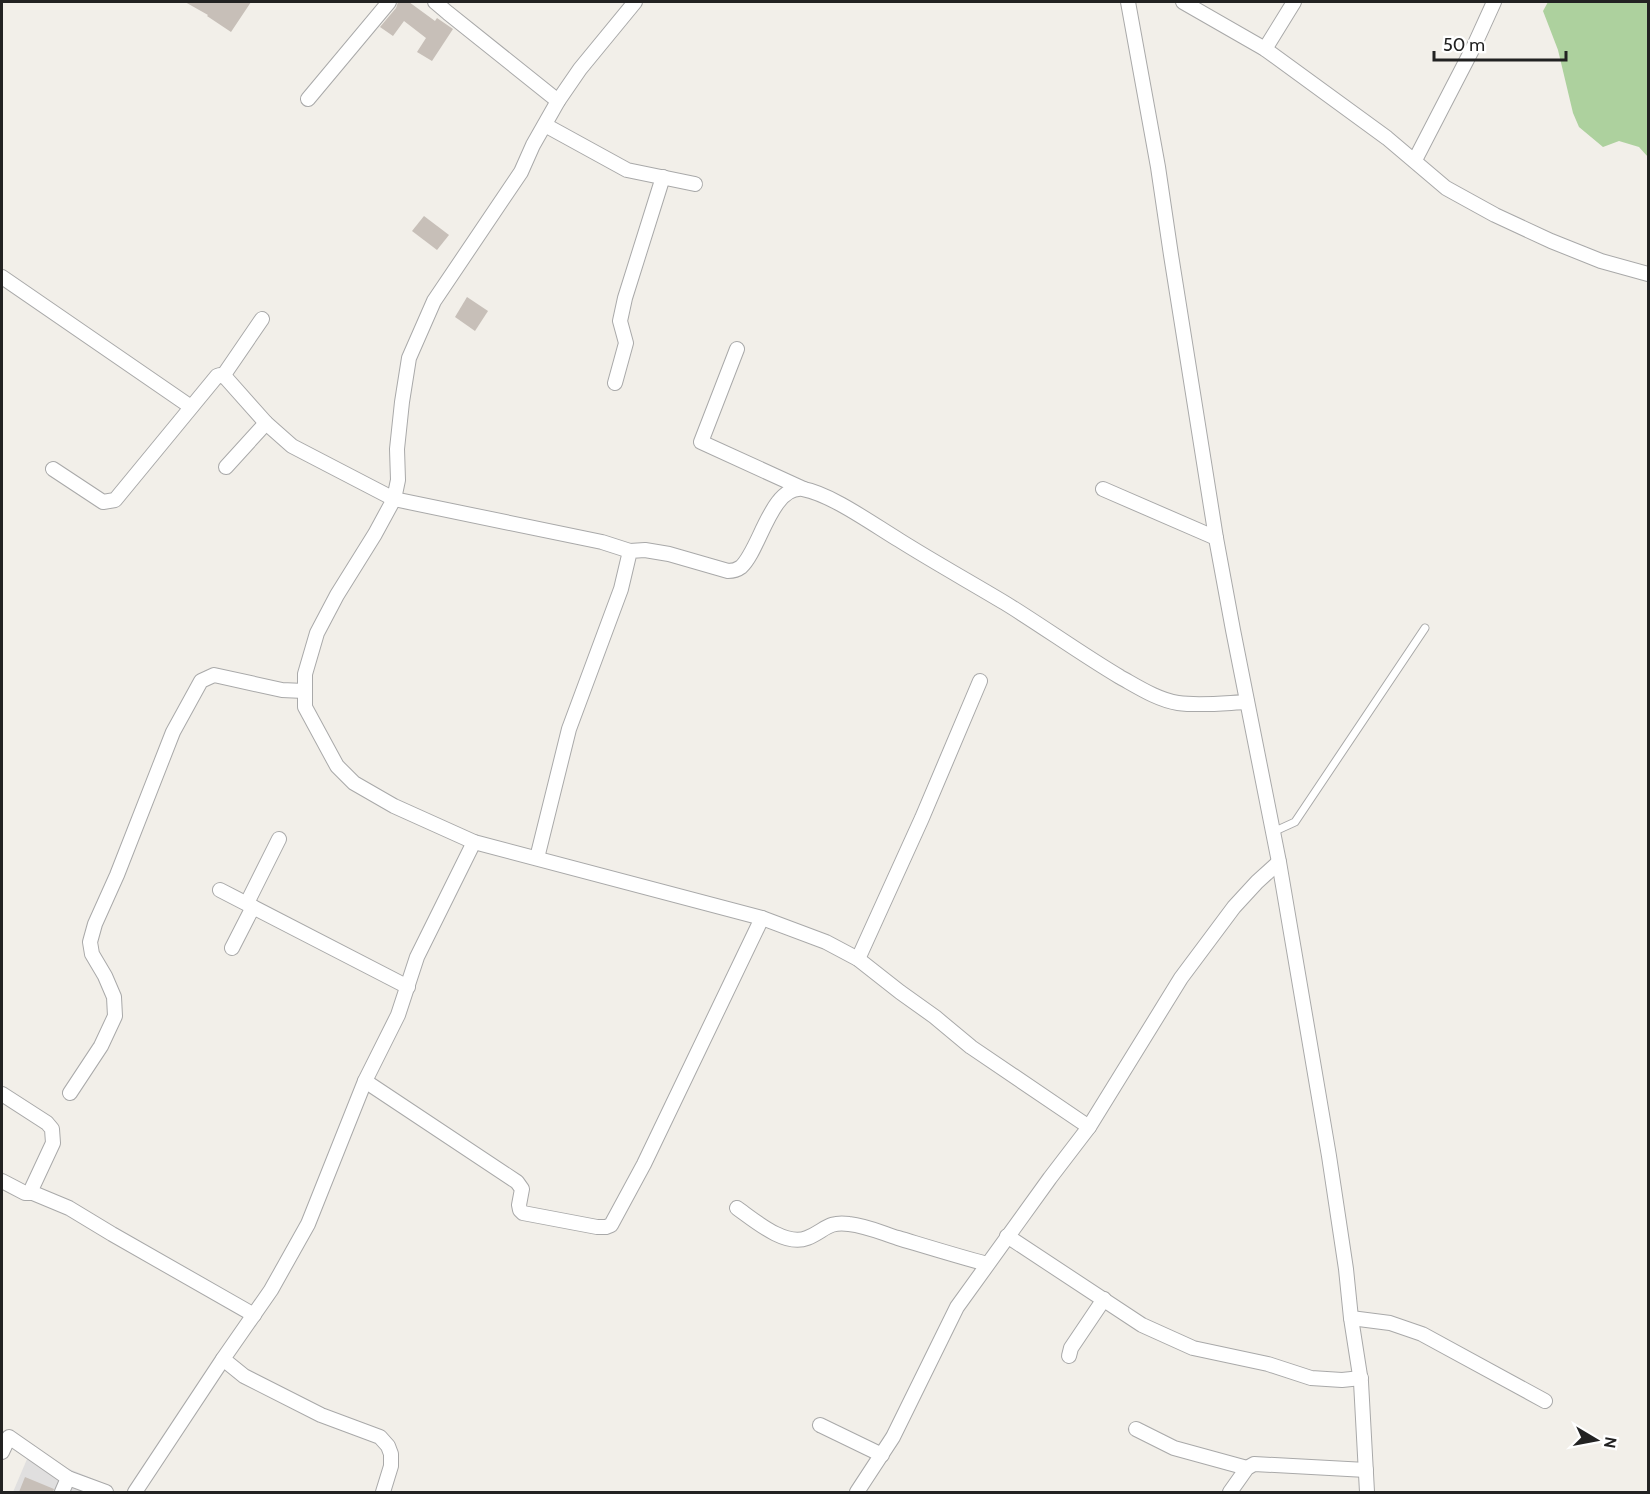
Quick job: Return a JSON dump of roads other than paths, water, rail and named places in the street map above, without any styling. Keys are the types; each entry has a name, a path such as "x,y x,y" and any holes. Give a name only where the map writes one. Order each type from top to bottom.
{"street":[{"path":"308,99 389,2"},
{"path":"435,2 558,101"},
{"path":"635,2 580,69 558,101 533,145 521,172 434,301 409,358 402,402 397,449 398,480 394,499 317,633 305,674 305,707 337,766 354,783 394,806 474,842 762,918 826,942 858,959 971,1047 1089,1127"},
{"path":"1128,2 1158,168 1216,537 1279,862 1329,1156 1360,1378 1366,1470 1370,1490"},
{"path":"1183,2 1265,49 1415,160 1446,188 1495,215 1551,241 1601,261 1648,274"},
{"path":"1265,49 1294,2"},
{"path":"1415,160 1494,2"},
{"path":"545,125 627,170 695,184"},
{"path":"615,383 626,343 620,321 625,298 663,177"},
{"path":"2,277 191,407"},
{"path":"223,376 262,319"},
{"path":"738,349 701,442 804,489 830,498 1005,603 1138,687 1178,703 1247,702"},
{"path":"53,469 103,502 116,500 217,376 223,376 266,423 292,446 394,499 602,542 630,551 645,550 669,554 728,571 735,571 741,567 751,553 771,513 787,492 804,489"},
{"path":"226,467 266,423"},
{"path":"1103,489 1216,537"},
{"path":"537,858 569,729 621,589 630,551"},
{"path":"70,1093 101,1046 115,1016 114,997 90,948 95,924 117,875 173,732 198,684 214,675 282,690 304,691"},
{"path":"858,959 922,819 980,681"},
{"path":"232,948 279,839"},
{"path":"135,1492 271,1290 308,1224 365,1081 398,1016 417,957 474,842"},
{"path":"858,1492 893,1437 957,1307 1089,1127 1181,978 1234,907 1279,862"},
{"path":"220,890 408,987"},
{"path":"365,1081 517,1182 522,1189 519,1205 523,1213 597,1227 611,1225 644,1164 762,918"},
{"path":"2,1094 47,1123 52,1129 53,1143 32,1188 33,1192"},
{"path":"2,1182 25,1193 33,1192 69,1208 254,1315"},
{"path":"738,1208 768,1230 793,1240 805,1239 828,1226 849,1224 870,1228 987,1264"},
{"path":"1007,1236 1142,1326 1193,1348 1268,1364 1311,1378 1342,1380 1360,1378"},
{"path":"1069,1356 1071,1348 1104,1299"},
{"path":"1351,1318 1390,1323 1422,1334 1545,1401"},
{"path":"223,1359 244,1376 321,1415 380,1437 388,1446 391,1454 391,1466 383,1492"},
{"path":"820,1425 882,1455"},
{"path":"1136,1429 1173,1448 1247,1468"},
{"path":"2,1452 9,1437 68,1478 106,1492"},
{"path":"1230,1492 1247,1468 1254,1464 1366,1470"},
{"path":"62,1492 68,1478"}],"lane":[{"path":"1273,832 1295,822 1425,628"}]}
